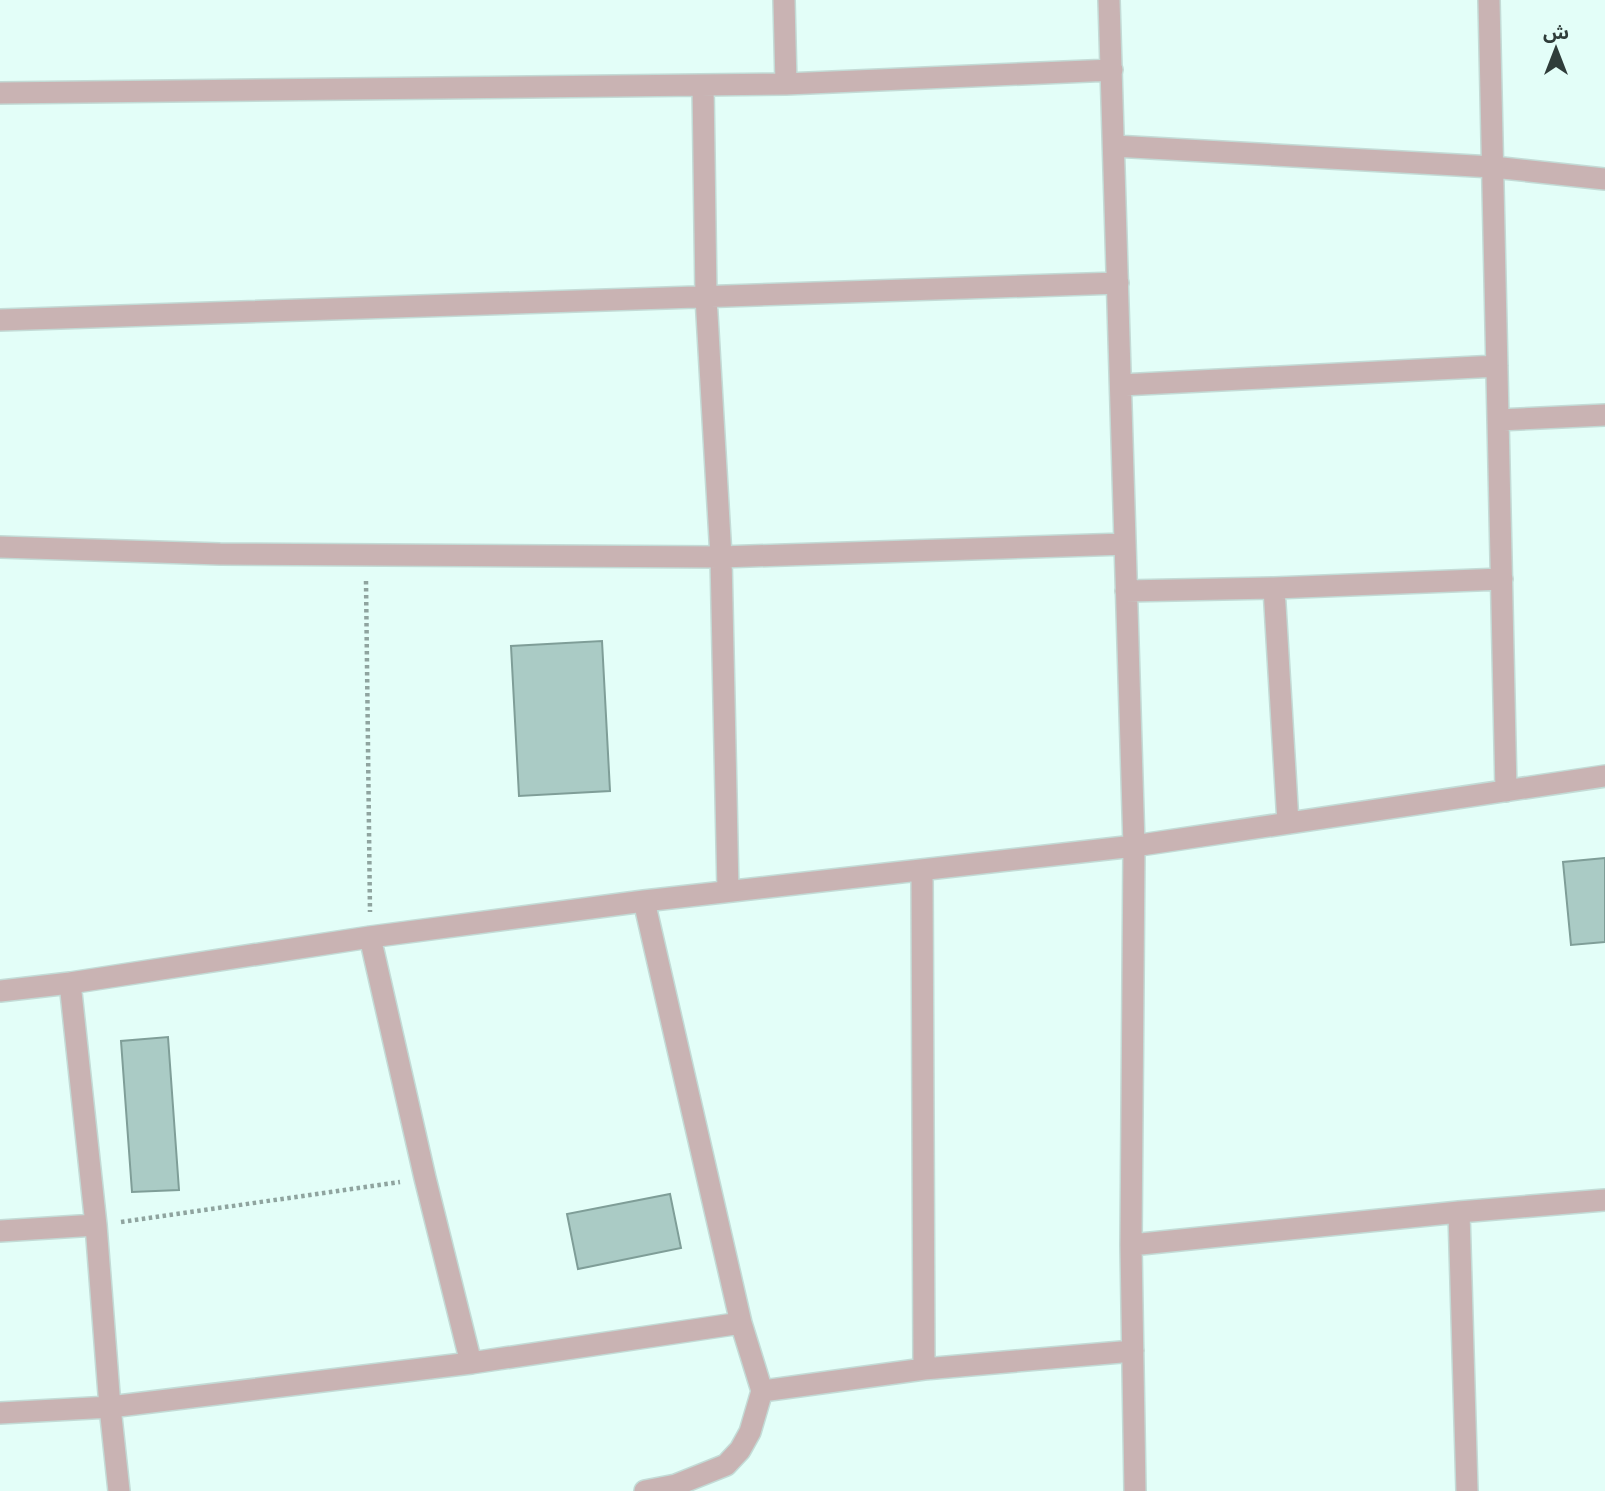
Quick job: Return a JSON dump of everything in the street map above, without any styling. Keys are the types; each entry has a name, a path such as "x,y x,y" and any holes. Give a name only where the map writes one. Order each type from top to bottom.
{"street":[{"path":"783,0 786,84"},
{"path":"1109,0 1134,846 1131,1245 1135,1491"},
{"path":"1489,0 1506,791"},
{"path":"0,93 786,84 1112,70"},
{"path":"703,85 706,297 721,556 728,891"},
{"path":"1114,146 1493,167 1605,179"},
{"path":"0,320 1118,283"},
{"path":"1121,385 1497,366"},
{"path":"1498,420 1605,415"},
{"path":"0,547 220,554 721,556 1125,544"},
{"path":"1126,591 1502,579"},
{"path":"1274,588 1288,823"},
{"path":"0,991 70,984 370,937 643,901 1134,846 1605,776"},
{"path":"922,870 924,1369"},
{"path":"643,901 741,1323 762,1391 750,1432 740,1450 726,1465 676,1485 645,1491"},
{"path":"370,937 471,1363"},
{"path":"70,984 96,1226 119,1491"},
{"path":"1131,1245 1605,1200"},
{"path":"1459,1212 1467,1491"},
{"path":"0,1231 96,1226"},
{"path":"0,1413 110,1407 471,1363 741,1323"},
{"path":"762,1391 924,1369 1133,1351"}],"path":[{"path":"365,555 370,937"},
{"path":"96,1226 425,1178"}],"building":[{"path":"602,641 610,791 519,796 511,646"},
{"path":"1605,858 1605,942 1571,945 1563,862"},
{"path":"168,1037 179,1190 132,1192 121,1041"},
{"path":"670,1194 681,1248 578,1269 567,1214"}]}
